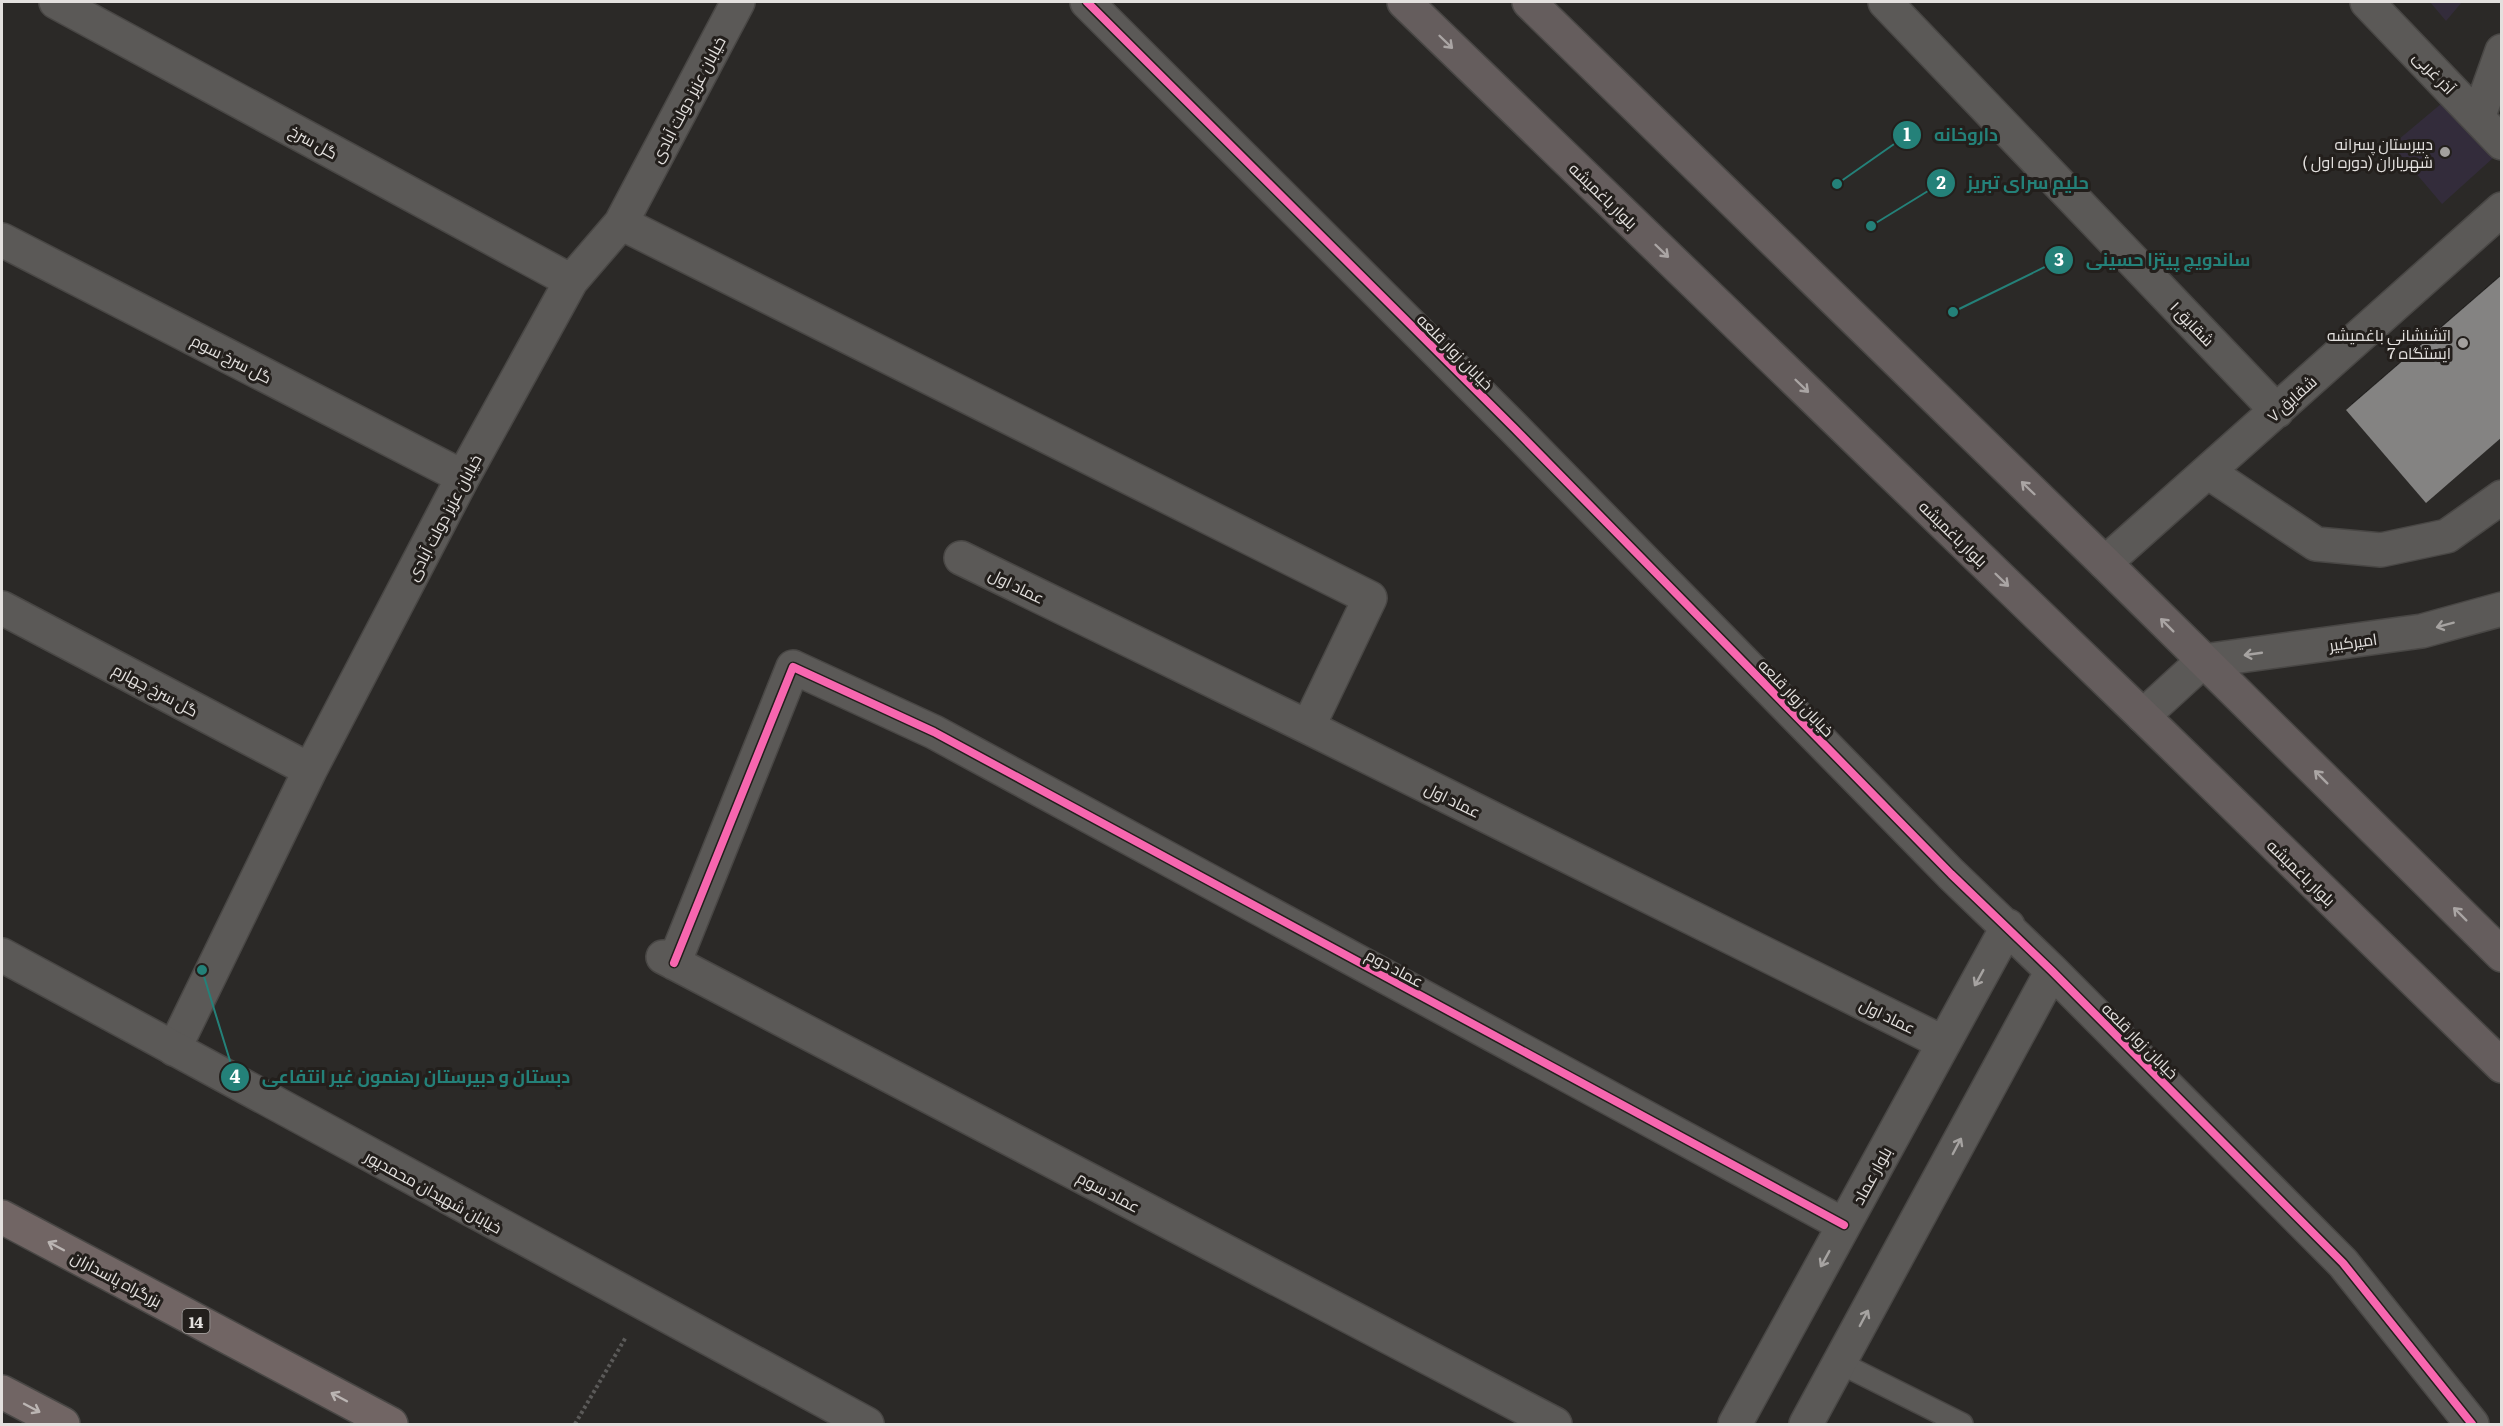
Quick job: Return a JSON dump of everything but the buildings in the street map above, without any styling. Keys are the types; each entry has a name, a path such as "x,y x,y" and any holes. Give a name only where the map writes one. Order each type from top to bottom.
{"highway":[{"name":"بزرگراه پاسداران","path":"2,1217 391,1425"},
{"path":"2,1392 63,1425"}],"main road":[{"name":"بلوار باغمیشه","path":"1404,2 2502,1066"},
{"path":"1529,2 2105,563 2502,955"}],"street":[{"name":"گل سرخ","path":"56,2 571,281"},
{"name":"خیابان عزیز دولت آبادی","path":"174,1049 310,770 464,477 571,281 621,223 738,2"},
{"name":"خیابان زوار قلعه","path":"1087,2 1514,428 1951,874 2008,926 2343,1263 2472,1425"},
{"name":"شقایق ۱","path":"1885,2 2277,411"},
{"name":"آذر غربی","path":"2367,2 2502,143"},
{"path":"2478,118 2502,51"},
{"name":"شقایق ۷","path":"2105,563 2502,209"},
{"path":"621,223 1370,598 1308,727"},
{"name":"گل سرخ سوم","path":"2,240 464,477"},
{"path":"2208,472 2316,544 2381,550 2447,536 2502,497"},
{"name":"عماد اول","path":"961,558 1308,727 1944,1043"},
{"name":"گل سرخ چهارم","path":"2,608 310,770"},
{"name":"امیرکبیر","path":"2203,661 2422,631 2502,609"},
{"path":"2143,716 2203,661"},
{"name":"عماد دوم","path":"669,960 793,667 934,732 1844,1225"},
{"name":"بلوار عماد","path":"1735,1425 2008,926"},
{"name":"خیابان شهیدان محمدپور","path":"2,956 867,1425"},
{"name":"عماد سوم","path":"669,960 1555,1425"},
{"path":"1806,1425 2052,970"}],"lane":[{"path":"1840,1363 1962,1425"}],"path":[{"path":"575,1425 644,1305"}],"shaded area":[{"path":"2430,2 2462,2 2446,21"},
{"name":"دبیرستان پسرانه شهریاران (دوره اول )","path":"2454,93 2495,136 2493,158 2442,204 2392,145"}],"cycle path":[{"path":"1087,2 1514,428 1951,874 2052,971 2343,1263 2472,1424"},
{"path":"674,963 793,667 934,732 1844,1225"}],"place":[{"name":"دبیرستان پسرانه شهریاران (دوره اول )","path":"2445,152"},
{"name":"داروخانه","path":"1837,184"},
{"name":"حلیم سرای تبریز","path":"1871,226"},
{"name":"ساندویچ پیتزا حسینی","path":"1953,312"},
{"name":"اتشنشانی باغمیشه ایستگاه 7","path":"2463,343"},
{"name":"دبستان و دبیرستان رهنمون غیر انتفاعی","path":"202,970"}]}
